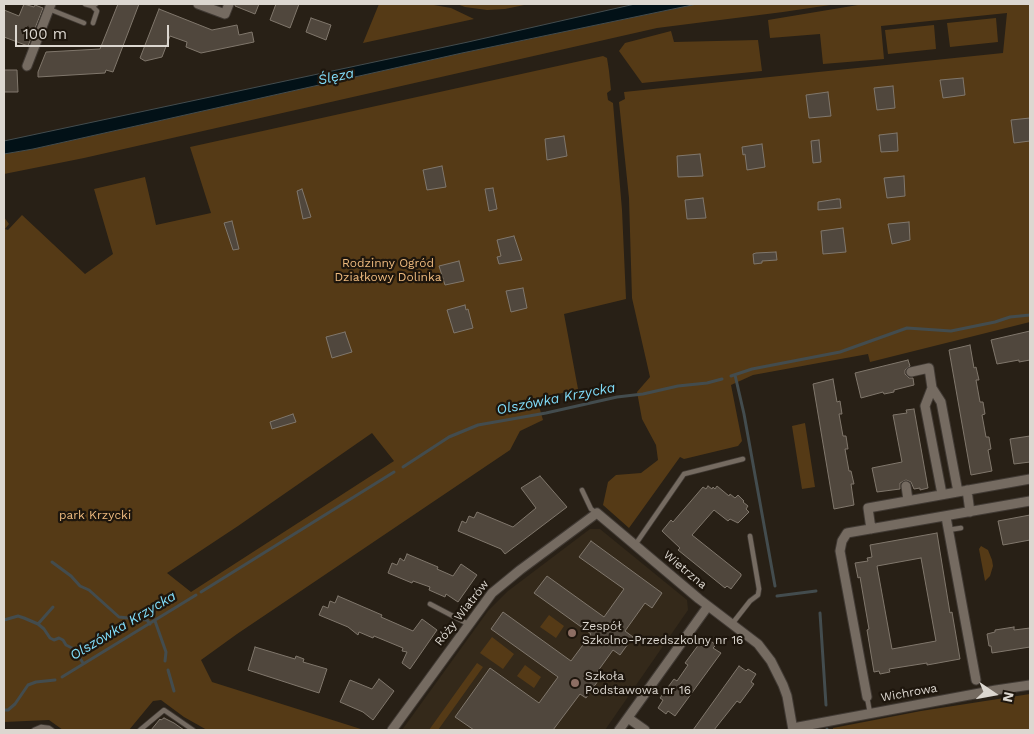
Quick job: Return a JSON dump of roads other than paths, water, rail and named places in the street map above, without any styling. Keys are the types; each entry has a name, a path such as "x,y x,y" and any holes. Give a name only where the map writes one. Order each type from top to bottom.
{"street":[{"path":"198,4 225,14 229,4"},
{"path":"27,66 50,6"},
{"path":"911,372 929,366 932,388 941,402 970,512"},
{"path":"932,388 925,406 942,494"},
{"path":"872,529 868,508 1030,479"},
{"path":"906,486 908,500"},
{"path":"867,697 840,551 842,541 847,534 1030,501"},
{"name":"Wietrzna","path":"597,513 708,606 619,730"},
{"name":"Róży Wiatrów","path":"392,730 484,602 504,582 597,513"},
{"path":"946,517 976,680"},
{"path":"708,606 750,637 771,661 787,696 793,729"},
{"name":"Wichrowa","path":"793,729 870,713 1030,685"},
{"path":"628,718 645,730"}],"lane":[{"path":"85,4 94,5 97,11 93,22"},
{"path":"50,6 84,22"},
{"path":"635,545 684,474 743,459"},
{"path":"582,490 591,509 597,513"},
{"path":"948,530 961,528"},
{"path":"732,624 750,601 758,596 759,589 750,536"},
{"path":"430,604 468,624"},
{"path":"976,680 978,693"},
{"path":"867,697 870,713"},
{"path":"140,730 164,710 192,730"},
{"path":"34,730 41,727 52,730"}],"water":[{"name":"Ślęza","path":"635,4 697,4 462,53 4,154 4,141 468,42"}],"waterway":[{"name":"Olszówka Krzycka","path":"731,376 752,369 840,352 907,328 951,331 1010,317 1030,315"},
{"path":"735,375 744,414 775,586"},
{"name":"Olszówka Krzycka","path":"403,467 449,437 478,425 546,413 617,397 722,379"},
{"name":"Olszówka Krzycka","path":"201,592 394,472"},
{"path":"52,562 71,576 80,586 89,590 119,617 147,620 150,624"},
{"path":"777,596 816,591"},
{"name":"Olszówka Krzycka","path":"62,677 196,595"},
{"path":"38,624 53,607"},
{"path":"820,613 826,705"},
{"path":"4,620 18,616 38,624 50,638 54,640 59,638 66,645 74,649 83,663"},
{"path":"155,621 166,652 165,661"},
{"path":"168,670 174,691"},
{"name":"Olszówka Krzycka","path":"4,710 8,710 15,704 28,685 55,680"}],"place":[{"name":"Zespół Szkolno-Przedszkolny nr 16","path":"572,633"},
{"name":"Szkoła Podstawowa nr 16","path":"575,683"}],"park label":[{"name":"Rodzinny Ogród Działkowy Dolinka","path":"388,270"},
{"name":"park Krzycki","path":"95,515"}]}
